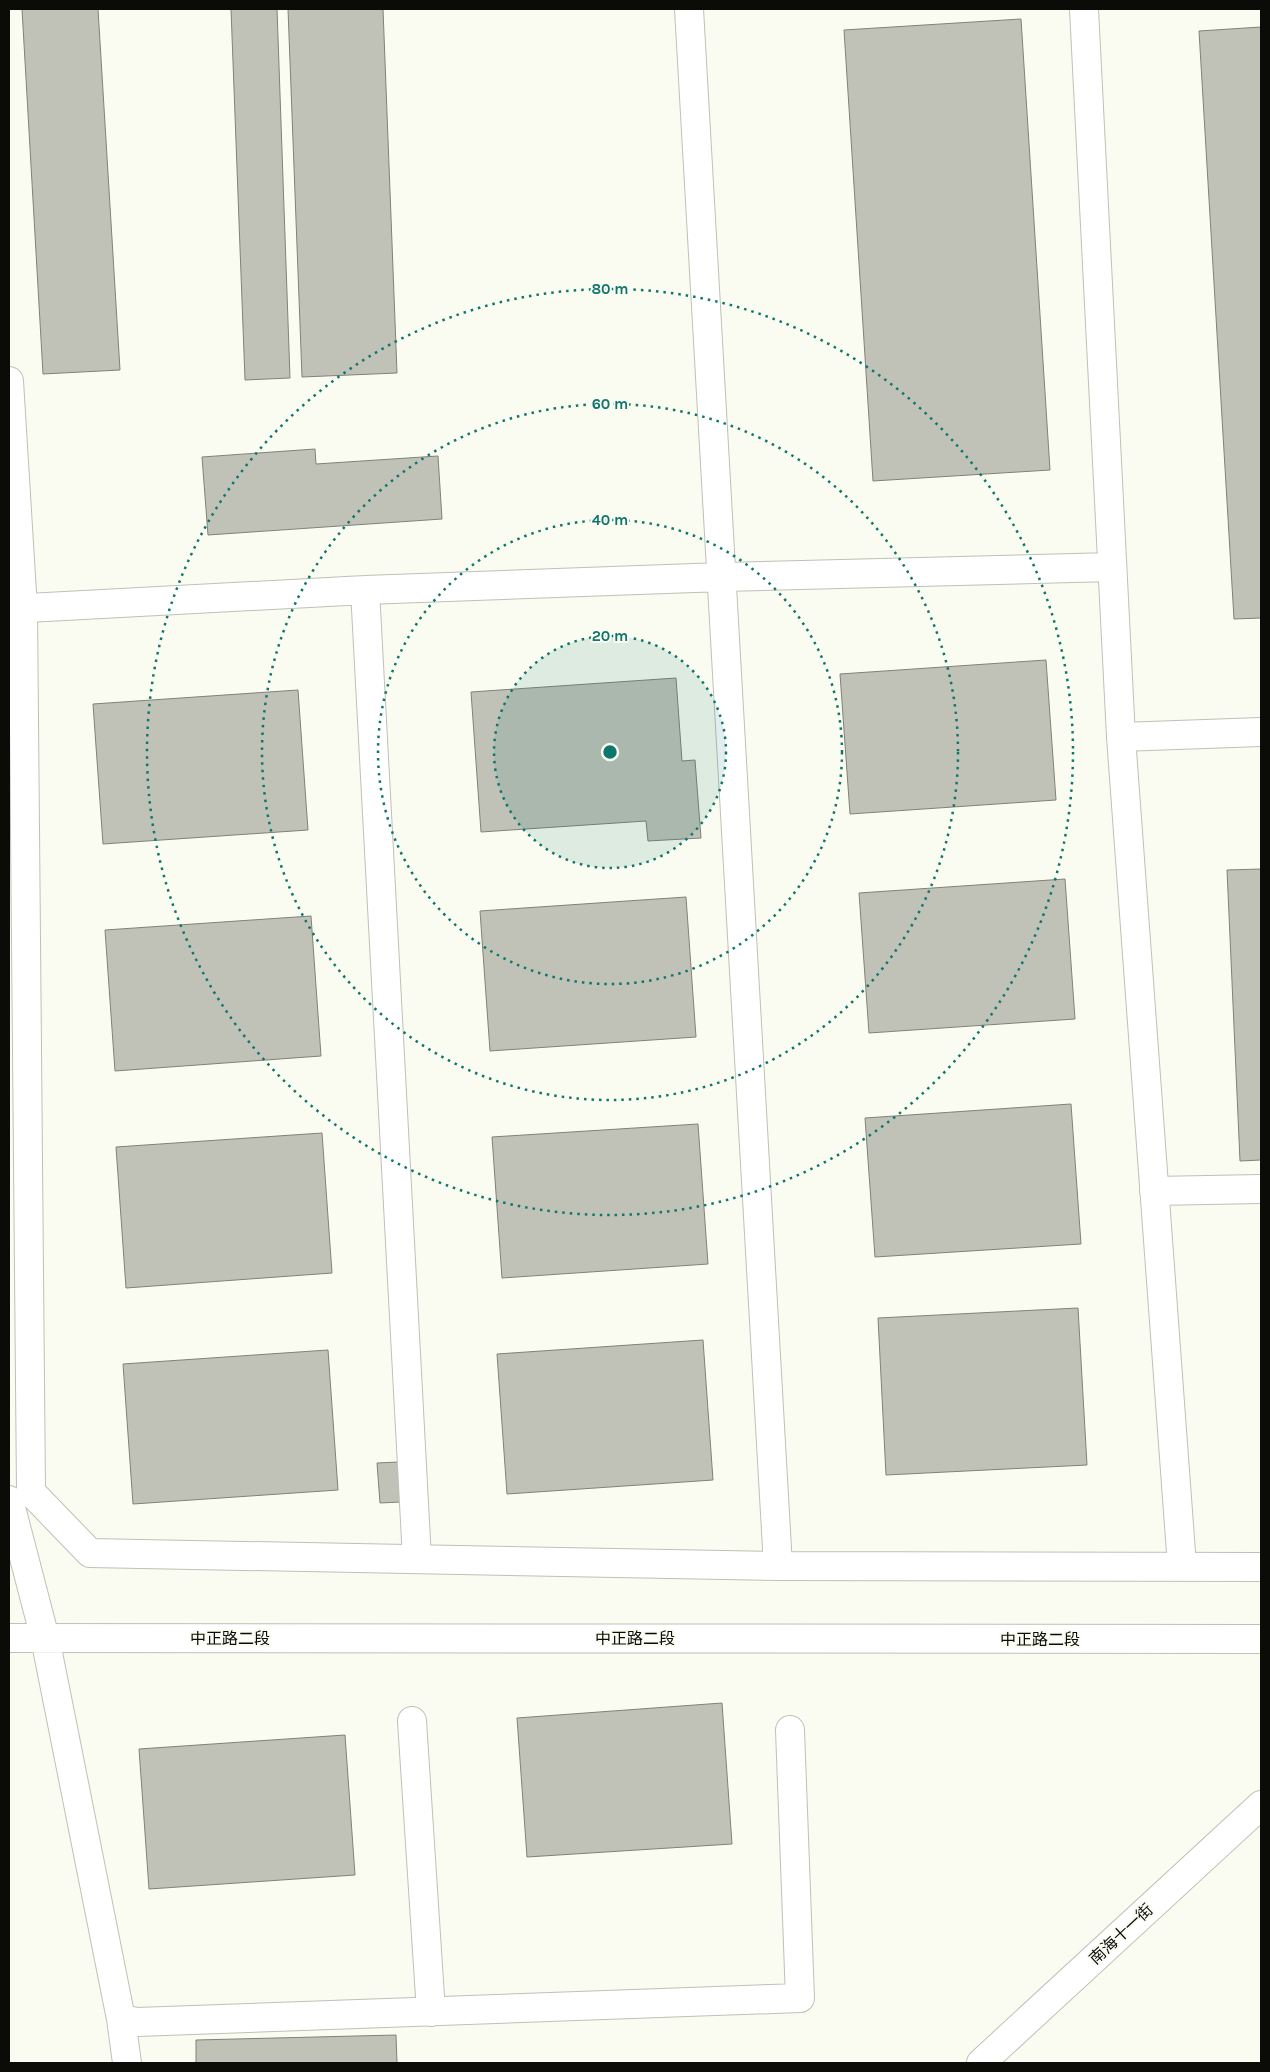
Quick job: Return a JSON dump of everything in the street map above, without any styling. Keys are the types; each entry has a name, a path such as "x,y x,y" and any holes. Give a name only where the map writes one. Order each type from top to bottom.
{"street":[{"path":"689,9 778,1566"},
{"path":"1084,9 1121,737 1182,1566"},
{"path":"9,381 16,609 31,1492 90,1553 778,1566 1261,1567"},
{"path":"16,609 365,590 722,577 1112,567"},
{"path":"365,590 417,1559"},
{"path":"1121,737 1261,732"},
{"path":"1154,1191 1261,1188"},
{"path":"9,1500 45,1638 121,2020 127,2063"},
{"name":"中正路二段","path":"9,1638 1261,1639"},
{"path":"412,1722 431,2012"},
{"path":"121,2020 137,2022 800,1998 790,1730"},
{"name":"南海十一街","path":"981,2063 1261,1806"}],"building":[{"path":"22,9 98,9 120,370 43,374"},
{"path":"231,9 277,9 290,378 245,380"},
{"path":"288,9 383,9 397,373 302,377"},
{"path":"1021,19 1050,470 873,481 844,30"},
{"path":"1261,27 1261,618 1234,619 1199,31"},
{"path":"315,449 316,464 438,456 442,519 208,535 202,457"},
{"path":"1046,660 1056,800 850,814 840,674"},
{"path":"676,678 682,761 695,760 701,838 648,841 646,821 481,832 471,692"},
{"path":"298,690 308,830 103,844 93,704"},
{"path":"1261,869 1261,1160 1240,1161 1227,870"},
{"path":"1065,879 1075,1019 869,1033 859,893"},
{"path":"686,897 696,1037 490,1051 480,911"},
{"path":"311,916 321,1056 115,1071 105,930"},
{"path":"1071,1104 1081,1244 875,1257 865,1118"},
{"path":"698,1124 708,1264 502,1278 492,1137"},
{"path":"322,1133 332,1273 126,1288 116,1147"},
{"path":"1078,1308 1087,1465 886,1475 878,1318"},
{"path":"703,1340 713,1480 507,1494 497,1354"},
{"path":"328,1350 338,1490 133,1504 123,1364"},
{"path":"399,1462 401,1502 380,1503 377,1463"},
{"path":"722,1703 732,1844 527,1857 517,1718"},
{"path":"345,1735 355,1875 149,1889 139,1749"},
{"path":"396,2035 397,2063 196,2063 196,2040"}]}
